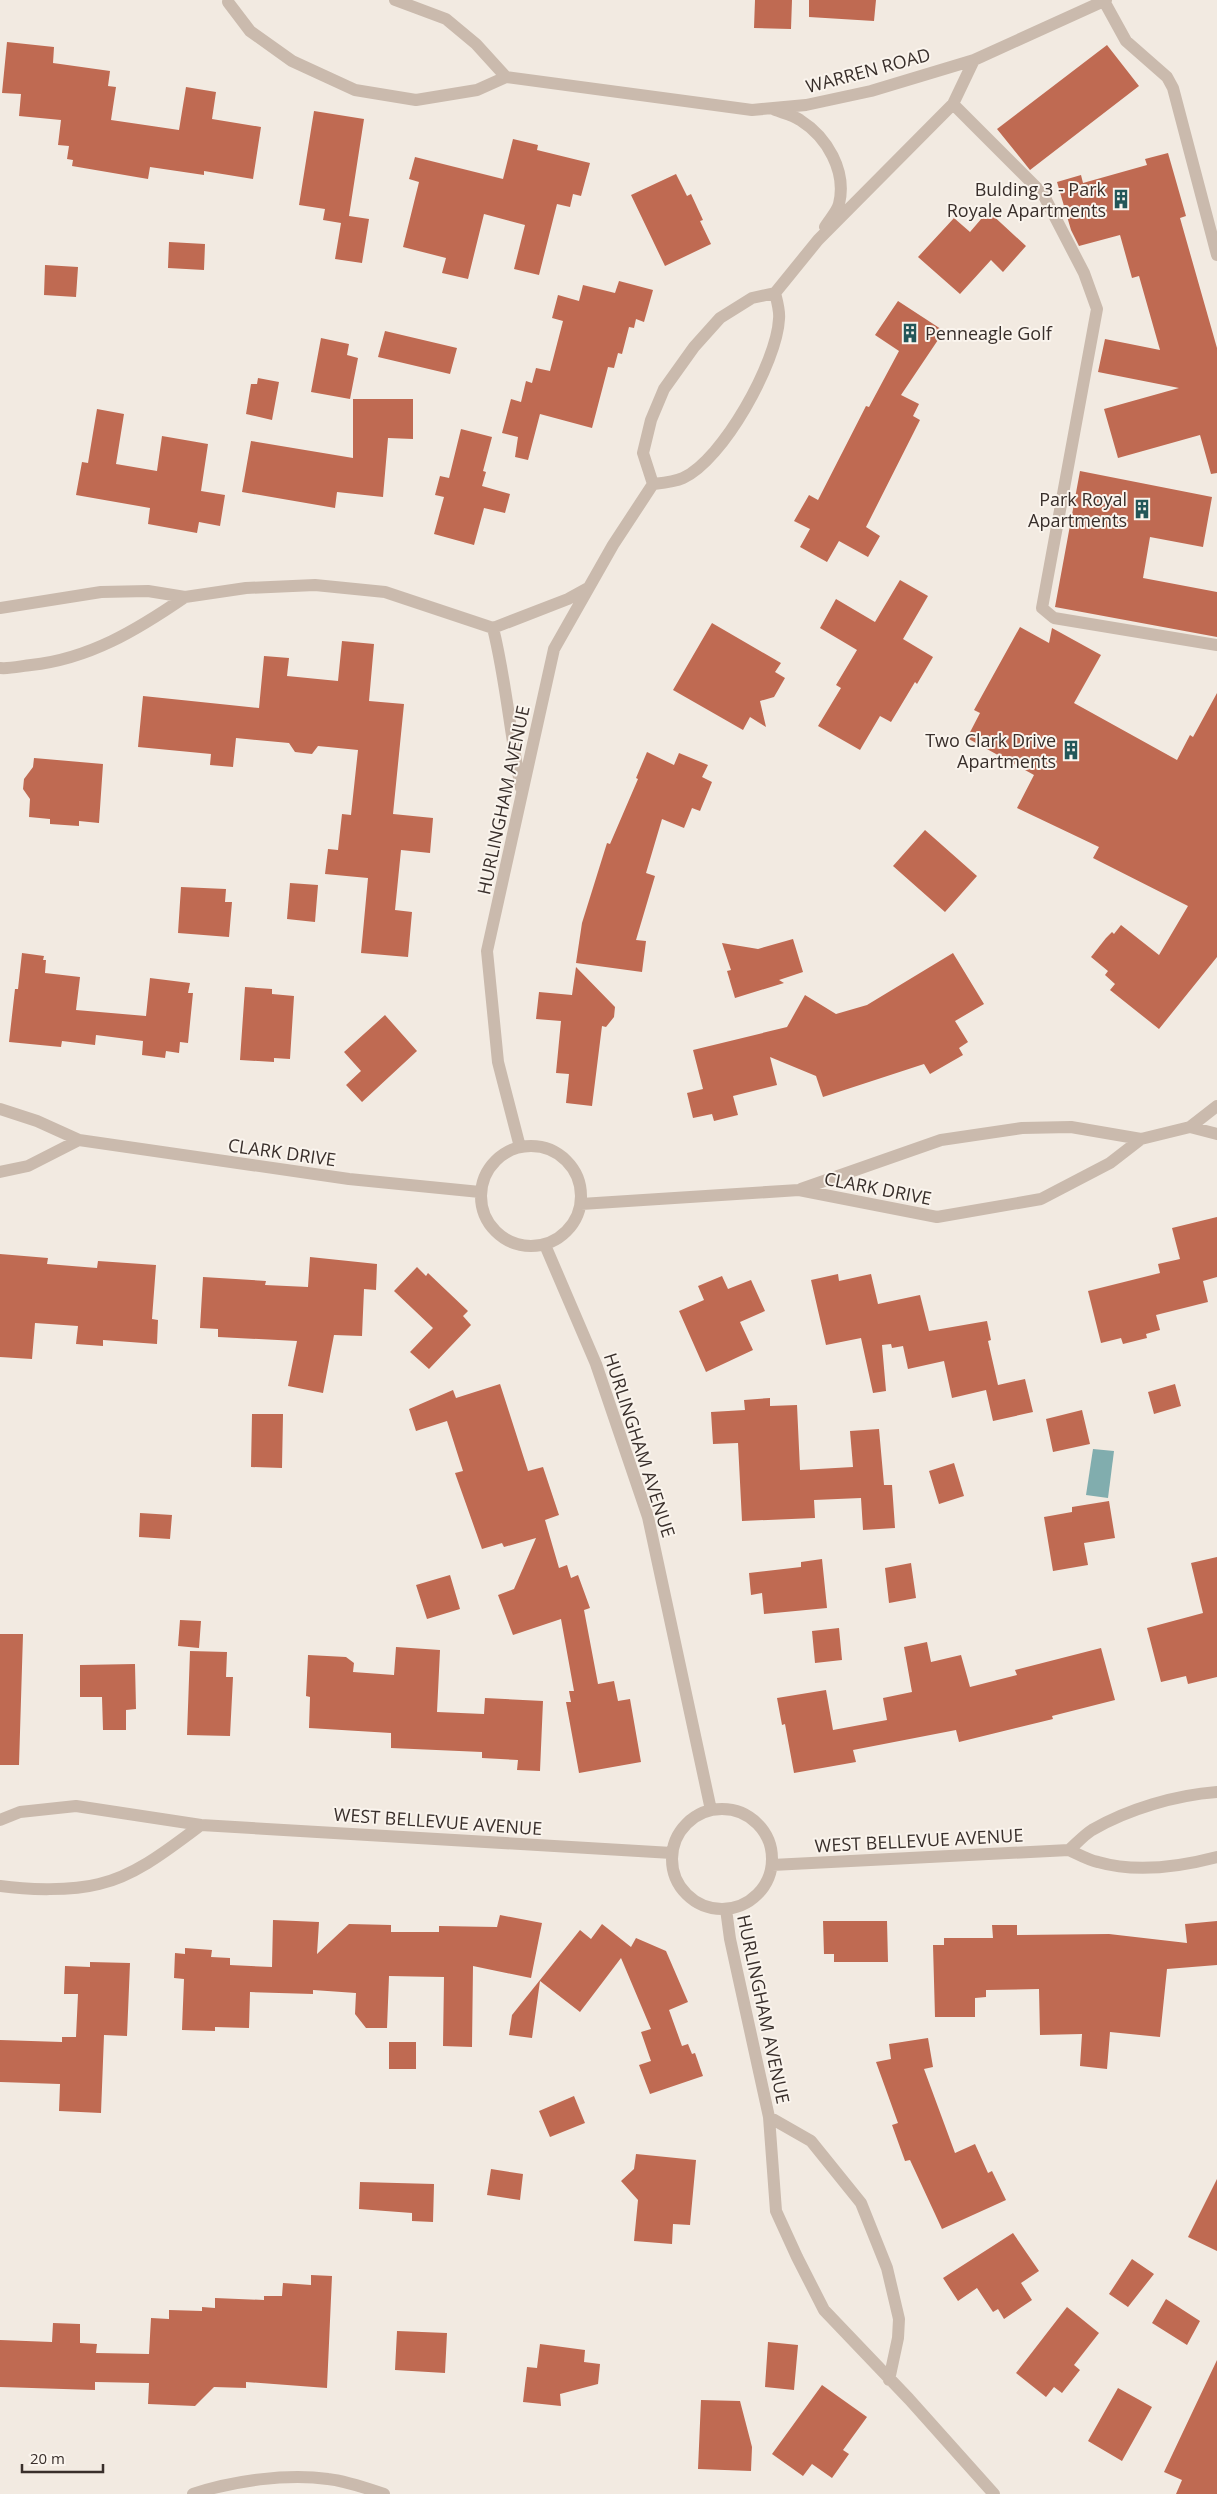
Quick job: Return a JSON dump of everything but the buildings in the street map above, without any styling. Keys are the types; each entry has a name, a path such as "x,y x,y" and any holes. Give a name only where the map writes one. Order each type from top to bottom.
{"street":[{"path":"227,0 250,31 292,61 355,90 416,100 477,90 506,77 476,44 446,19 395,0"},
{"path":"1105,0 1126,41 1167,77 1173,88 1217,255"},
{"name":"WARREN ROAD","path":"506,77 752,110 806,105 871,91 974,60 1105,0"},
{"path":"775,293 780,318 777,335 759,382 737,422 701,466 682,479 653,484 643,454 651,420 664,390 694,347 720,318 752,298 775,293 818,240 953,104 974,60"},
{"path":"953,104 1043,194 1084,273 1097,309 1042,608 1054,618 1217,645"},
{"path":"772,108 798,119 811,128 833,154 840,179 839,204 818,240"},
{"name":"HURLINGHAM AVENUE","path":"520,1147 498,1062 487,951 554,649 613,545 653,484"},
{"path":"0,608 101,592 148,592 185,597 246,588 315,586 385,592 493,628 568,599 590,586"},
{"path":"0,668 56,662 96,649 147,623 185,597"},
{"path":"493,628 503,666 506,705 522,793"},
{"name":"CLARK DRIVE","path":"800,1190 941,1140 1022,1128 1071,1127 1140,1139 1190,1127 1217,1106"},
{"name":"CLARK DRIVE","path":"0,1109 37,1121 79,1140 349,1179 480,1192"},
{"name":"CLARK DRIVE","path":"1190,1127 1217,1134"},
{"name":"CLARK DRIVE","path":"581,1204 800,1190 937,1217 1041,1199 1110,1163 1140,1139"},
{"path":"0,1172 28,1166 79,1140"},
{"path":"536,1146 551,1151 565,1159 575,1172 580,1188 581,1204 569,1230 558,1239 545,1245 529,1247 513,1243 499,1235 485,1215 480,1192 484,1176 492,1163 505,1153 520,1147 536,1146"},
{"name":"HURLINGHAM AVENUE","path":"545,1245 596,1364 648,1518 711,1810"},
{"path":"1069,1850 1091,1830 1139,1809 1200,1793 1217,1792"},
{"name":"WEST BELLEVUE AVENUE","path":"0,1820 20,1812 76,1806 201,1825 672,1853"},
{"path":"727,1809 742,1813 755,1822 766,1834 771,1849 772,1865 767,1881 757,1895 742,1905 726,1909 711,1908 697,1903 686,1894 677,1882 672,1868 672,1853 676,1838 684,1825 696,1815 711,1810 727,1809"},
{"path":"0,1886 28,1890 99,1885 130,1872 159,1856 201,1825"},
{"name":"WEST BELLEVUE AVENUE","path":"772,1865 1069,1850 1097,1862 1132,1868 1174,1866 1217,1857"},
{"name":"HURLINGHAM AVENUE","path":"726,1909 730,1939 769,2117 776,2211 824,2310 994,2494"},
{"name":"HURLINGHAM AVENUE","path":"769,2117 811,2141 861,2203 887,2268 899,2319 898,2338 889,2380"},
{"path":"193,2494 213,2487 289,2477 328,2479 384,2494"}],"water":[{"path":"1093,1449 1114,1451 1108,1498 1086,1495"}],"place":[{"name":"Bulding 3 - Park Royale Apartments","path":"1121,199"},
{"name":"Penneagle Golf","path":"910,333"},
{"name":"Park Royal Apartments","path":"1142,509"},
{"name":"Two Clark Drive Apartments","path":"1071,750"}]}
